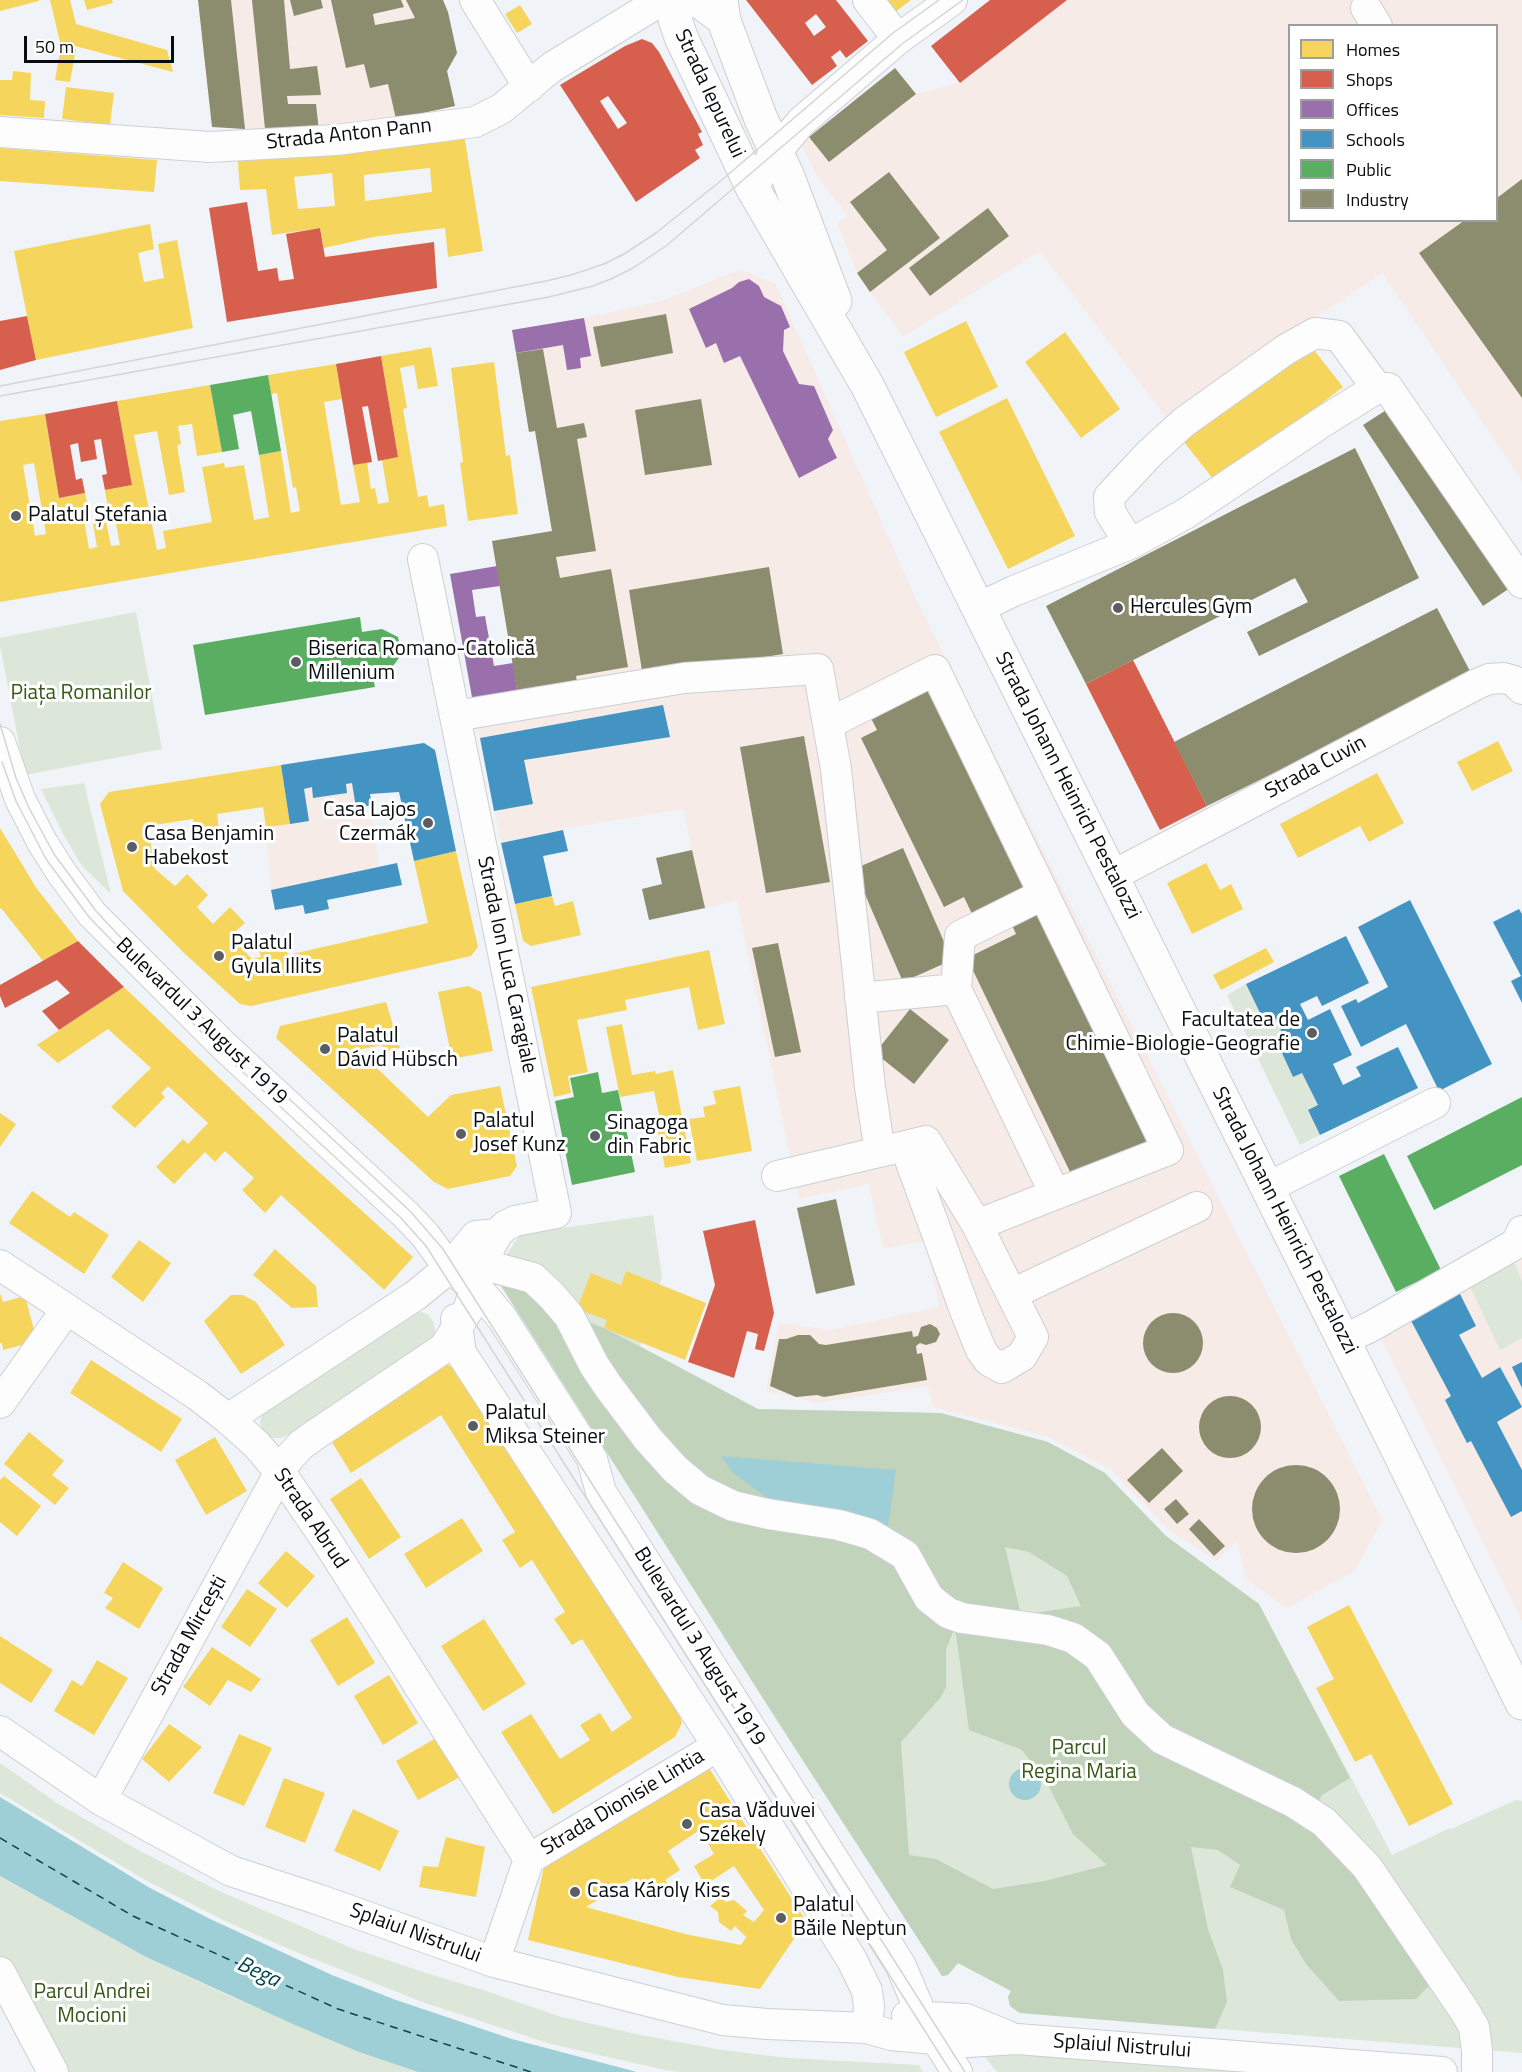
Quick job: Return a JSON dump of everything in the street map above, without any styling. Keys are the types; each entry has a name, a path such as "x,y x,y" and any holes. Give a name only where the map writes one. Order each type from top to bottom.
{"main road":[{"name":"Strada Iepurelui","path":"677,0 675,19 681,37 752,187"},
{"name":"Strada Iepurelui","path":"723,10 761,119 776,152"},
{"name":"Strada Johann Heinrich Pestalozzi","path":"776,152 802,211 867,385"},
{"name":"Strada Johann Heinrich Pestalozzi","path":"752,187 867,385 1344,1340 1522,1703"}],"street":[{"path":"475,0 529,87"},
{"name":"Strada Anton Pann","path":"0,132 210,147 336,141 475,122 501,109 552,67 662,0"},
{"path":"695,0 723,10"},
{"path":"868,0 898,39"},
{"path":"752,187 776,152 801,122 898,39 952,0"},
{"path":"1130,544 1110,512 1109,497 1149,454 1184,423 1285,350 1315,333 1339,336 1377,388"},
{"path":"978,608 1130,544 1185,514 1377,388 1388,388 1522,582"},
{"path":"423,559 455,716 684,678 818,669 836,769 870,1088 892,1149 981,1350 989,1361 1002,1368 1022,1356 1033,1337 976,1225 926,1141 892,1149 777,1176"},
{"path":"828,724 934,670 1168,1150 976,1225"},
{"name":"Strada Cuvin","path":"1112,876 1477,684 1494,678 1504,678 1512,680 1522,689"},
{"name":"Strada Ion Luca Caragiale","path":"455,716 556,1213 514,1221 505,1226 482,1255"},
{"name":"Bulevardul 3 August 1919","path":"0,742 10,804 92,914 223,1045 406,1215 425,1235 449,1268 454,1288 460,1353 718,1746 852,1960 867,1991 869,2006 867,2028"},
{"path":"1044,894 960,936 956,989 1055,1194"},
{"path":"860,998 956,989"},
{"path":"1267,1188 1435,1102"},
{"path":"1012,1294 1197,1207"},
{"path":"1344,1340 1512,1246 1517,1242 1522,1231"},
{"path":"425,1235 447,1239 533,1278 569,1316 594,1365 648,1439 675,1469 700,1490 733,1506 839,1525 870,1534 905,1556 929,1599 948,1613 962,1618 1048,1630 1073,1638 1098,1656 1135,1714 1162,1739 1293,1802 1324,1822 1367,1867 1464,2010 1474,2027 1477,2072"},
{"path":"228,1419 416,1295 449,1268 482,1255"},
{"name":"Bulevardul 3 August 1919","path":"449,1268 482,1255 502,1318 592,1459 601,1492 901,1966 942,2047"},
{"name":"Strada Mircești","path":"101,1800 280,1472 292,1454 306,1441 444,1348 468,1310 482,1255"},
{"name":"Strada Abrud","path":"0,1265 180,1383 228,1419 256,1444 280,1472 325,1538 529,1859"},
{"path":"0,1403 67,1309"},
{"name":"Splaiul Nistrului","path":"0,1731 101,1800 231,1871 494,1962 723,2019 767,2024 867,2028 942,2047 968,2042 1017,2039 1442,2072"},
{"name":"Strada Dionisie Lintia","path":"494,1962 529,1859 718,1746"},
{"path":"0,1972 47,2069"}],"shaded area":[{"path":"198,0 443,0 457,53 447,71 455,106 396,119 319,131 212,127"},
{"path":"1067,0 1522,0 1522,481 1382,273 1167,419 1040,251 903,337 857,273 837,224 848,215 818,178 802,146 809,137 895,68 916,94 960,83"},
{"path":"741,269 776,285 916,599 1382,1520 1354,1572 1286,1608 1247,1580 1236,1541 1217,1561 1170,1531 1111,1470 1047,1436 933,1407 928,1386 818,1403 766,1391 779,1323 830,1330 939,1307 926,1241 883,1249 869,1184 799,1199 737,901 705,908 683,809 563,829 501,843 473,703 578,685 535,432 529,432 512,330 584,318 662,301"},
{"path":"363,752 379,867 271,890 266,827 290,823 281,765"},
{"path":"1522,1256 1522,1621 1378,1333"}],"green space":[{"name":"Piața Romanilor","path":"136,612 162,749 25,775 0,638"},
{"path":"84,783 111,894 82,866 41,789"},
{"path":"1246,984 1262,1017 1272,1012 1290,1049 1282,1053 1293,1076 1302,1073 1318,1105 1308,1111 1320,1135 1300,1145 1227,995"},
{"name":"Parcul Regina Maria","path":"653,1215 662,1277 640,1346 758,1409 941,1413 1048,1442 1105,1473 1166,1536 1259,1604 1392,1855 1516,1800 1522,1801 1522,2053 1020,2013 1010,2006 1008,1997 1011,1991 958,1963 948,1975 942,1976 498,1281 498,1268 520,1234"},
{"path":"1513,1260 1522,1281 1522,1338 1500,1350 1469,1284"},
{"name":"Parcul Regina Maria","path":"498,1268 572,1316 604,1328 758,1409 941,1413 1048,1442 1105,1473 1166,1536 1259,1604 1350,1778 1322,1795 1303,1829 1350,1836 1441,1974 1416,1999 1339,2001 1306,1964 1291,1939 1284,1910 1230,1887 1240,1865 1218,1850 1191,1847 1208,1929 1223,1970 1227,2002 1215,2029 1020,2013 1010,2006 1008,1997 1011,1991 958,1963 948,1975 942,1976 498,1281","holes":["1005,1547 1029,1552 1067,1576 1081,1606 1021,1615","955,1627 969,1730 1022,1750 1045,1779 1073,1834 1107,1865 1045,1881 993,1889 936,1859 909,1855 901,1742 941,1697 946,1687 946,1650"]},
{"path":"411,1313 427,1314 433,1321 434,1337 293,1433 281,1438 271,1438 262,1431 260,1421 264,1410"},
{"path":"0,1763 57,1803 140,1851 219,1891 354,1949 558,2016 636,2034 722,2050 788,2058 919,2065 923,2072 679,2072 551,2044 425,2003 227,1922 145,1880 0,1793"},
{"name":"Parcul Andrei Mocioni","path":"0,1876 146,1957 359,2052 418,2072 53,2072 0,1972"},
{"path":"981,2052 1264,2072 997,2072"}],"water":[{"path":"721,1456 896,1470 888,1526 774,1503 733,1473"},
{"path":"1025,1768 1036,1773 1041,1784 1036,1795 1025,1800 1014,1795 1009,1784 1014,1773"},
{"name":"Bega","path":"0,1797 150,1888 210,1919 332,1975 396,2000 512,2039 637,2072 418,2072 359,2052 295,2025 146,1957 0,1876"}],"building: Homes":[{"path":"0,0 39,0 39,1 0,11"},
{"path":"50,0 70,0 76,24 167,50 173,72 60,42"},
{"path":"84,0 112,0 113,3 87,10"},
{"path":"884,0 911,0 894,13"},
{"path":"520,5 532,24 517,33 505,14"},
{"path":"61,46 76,49 70,82 55,80"},
{"path":"13,71 31,73 30,100 45,101 44,118 0,115 0,80 12,80"},
{"path":"66,87 114,93 110,125 62,119"},
{"path":"464,134 483,251 448,257 445,228 373,237 324,248 320,228 272,235 266,189 240,190 237,150","holes":["430,168 432,192 365,201 364,175","332,173 335,206 298,209 294,177"]},
{"path":"0,148 157,160 154,192 0,181"},
{"path":"150,224 154,249 138,253 144,282 164,278 158,244 177,240 193,328 36,360 14,251"},
{"path":"966,321 998,387 936,417 904,352"},
{"path":"1065,332 1120,409 1081,438 1025,362"},
{"path":"1310,345 1343,387 1217,484 1184,442"},
{"path":"431,347 438,386 418,389 414,365 400,368 407,408 403,409 418,497 427,495 429,507 444,504 447,526 0,602 0,421 45,414 59,498 85,493 88,507 82,508 89,549 97,547 93,524 106,521 111,546 120,545 113,508 108,509 105,490 132,485 117,401 210,385 222,452 197,456 192,424 178,426 181,444 177,445 185,492 169,495 157,431 134,435 157,550 166,548 163,531 212,522 202,467 224,463 225,468 244,465 254,520 269,517 259,455 281,451 291,513 300,511 296,487 293,488 277,393 271,394 268,375 336,364 342,399 324,402 341,505 360,502 353,465 367,462 371,489 375,488 378,504 389,502 382,460 398,457 381,356","holes":["34,463 46,534 35,536 23,465"]},
{"path":"494,362 506,456 510,455 518,514 468,521 451,368"},
{"path":"1007,398 1075,536 1008,569 939,432"},
{"path":"1498,741 1513,771 1472,791 1457,762"},
{"path":"281,765 290,824 266,827 263,807 217,814 219,829 195,832 193,819 148,826 155,869 175,886 187,874 208,895 197,907 213,924 230,907 245,923 230,936 252,959 261,957 256,942 283,935 288,955 428,923 414,861 456,851 478,947 471,956 251,1006 240,1004 183,952 123,891 100,804 109,792"},
{"path":"1377,773 1404,823 1369,842 1360,826 1298,858 1280,824"},
{"path":"0,828 37,889 78,941 43,961 0,909"},
{"path":"1206,863 1220,890 1231,884 1243,909 1192,934 1167,883"},
{"path":"552,896 555,906 573,901 581,935 531,946 523,941 515,904"},
{"path":"1266,948 1274,962 1221,990 1213,975"},
{"path":"709,950 725,1024 698,1030 689,987 625,1000 627,1010 577,1020 588,1072 568,1076 571,1093 554,1097 531,987"},
{"path":"468,986 481,992 493,1051 452,1059 438,992"},
{"path":"124,987 298,1153 413,1257 384,1290 281,1195 265,1213 242,1190 254,1178 225,1151 215,1162 205,1152 174,1184 156,1167 183,1139 188,1144 208,1123 168,1086 161,1093 165,1097 135,1128 111,1107 151,1068 108,1029 58,1063 37,1045"},
{"path":"386,1002 400,1048 384,1052 382,1045 358,1050 428,1117 451,1095 500,1086 517,1166 510,1176 448,1189 434,1182 276,1038 280,1026"},
{"path":"622,1024 632,1075 655,1071 656,1074 673,1070 691,1163 665,1168 656,1125 661,1124 654,1091 620,1097 606,1027"},
{"path":"740,1086 752,1151 697,1161 689,1119 705,1117 703,1107 716,1104 713,1091"},
{"path":"0,1113 16,1124 0,1147"},
{"path":"32,1191 70,1217 74,1212 109,1235 84,1274 9,1223"},
{"path":"139,1240 171,1263 143,1302 111,1277"},
{"path":"275,1249 316,1286 318,1307 292,1308 253,1275"},
{"path":"626,1271 706,1303 685,1360 604,1328 607,1320 577,1309 591,1273 621,1285"},
{"path":"0,1293 3,1302 25,1296 37,1341 3,1350 2,1343 0,1343"},
{"path":"231,1295 243,1295 256,1302 285,1345 241,1374 204,1321"},
{"path":"91,1360 182,1419 161,1452 70,1393"},
{"path":"447,1365 460,1368 677,1707 682,1723 675,1737 553,1814 501,1732 531,1714 560,1759 590,1740 580,1725 600,1713 612,1732 632,1718 582,1639 572,1645 554,1619 565,1612 532,1560 520,1568 502,1540 515,1532 441,1415 351,1473 330,1439"},
{"path":"29,1432 64,1461 52,1475 69,1488 55,1505 4,1464"},
{"path":"215,1437 247,1491 206,1515 175,1460"},
{"path":"4,1476 41,1506 17,1536 0,1522 0,1480"},
{"path":"361,1478 401,1537 369,1559 330,1499"},
{"path":"462,1518 483,1551 426,1588 404,1554"},
{"path":"286,1551 315,1576 287,1608 258,1583"},
{"path":"123,1562 163,1588 139,1629 105,1608 113,1598 104,1593"},
{"path":"247,1589 277,1609 250,1647 221,1627"},
{"path":"1349,1605 1453,1804 1409,1826 1371,1754 1355,1762 1316,1688 1334,1679 1307,1627"},
{"path":"347,1617 375,1663 338,1686 310,1640"},
{"path":"484,1619 526,1684 483,1711 441,1646"},
{"path":"0,1636 53,1670 31,1703 0,1683"},
{"path":"212,1647 261,1679 251,1692 228,1680 210,1706 183,1687"},
{"path":"97,1660 128,1678 94,1735 54,1711 72,1680 82,1686"},
{"path":"389,1675 418,1723 383,1745 354,1696"},
{"path":"169,1724 202,1747 169,1782 142,1759"},
{"path":"239,1734 272,1748 244,1806 213,1793"},
{"path":"438,1737 460,1777 418,1800 396,1761"},
{"path":"709,1768 806,1921 760,1989 678,1977 528,1940 544,1867","holes":["700,1830 714,1854 694,1866 705,1885 734,1866 764,1910 754,1922 743,1915 747,1911 734,1900 726,1902 721,1897 710,1906 718,1912 719,1922 731,1931 735,1926 746,1937 741,1945 685,1934 586,1907 633,1878 645,1899 668,1884 665,1880 680,1870 668,1851"]},
{"path":"284,1778 325,1793 305,1843 265,1827"},
{"path":"353,1809 399,1831 380,1871 334,1851"},
{"path":"446,1837 485,1847 476,1897 419,1887 423,1866 438,1867"}],"building: Shops":[{"path":"746,0 836,0 868,41 846,58 840,50 831,57 837,66 812,85","holes":["816,14 826,27 814,36 805,23"]},
{"path":"990,0 1067,0 960,83 931,46"},
{"path":"642,39 652,43 702,132 698,134 703,145 695,150 700,158 636,202 560,85 625,46","holes":["608,96 627,123 618,129 600,101"]},
{"path":"247,202 258,271 277,268 279,281 294,279 286,234 320,228 325,257 434,242 437,288 227,322 209,208"},
{"path":"27,316 36,360 0,370 0,321"},
{"path":"381,356 398,457 378,461 368,406 362,407 372,462 353,465 336,364"},
{"path":"117,401 132,485 105,490 102,475 107,474 101,439 94,440 97,459 81,462 78,443 70,445 76,480 82,478 85,493 59,498 45,414"},
{"path":"1133,660 1207,806 1160,830 1086,684"},
{"path":"78,941 124,987 59,1030 42,1011 70,993 57,980 5,1008 0,996 0,985"},
{"path":"755,1220 774,1313 764,1351 755,1349 758,1334 747,1331 734,1378 688,1362 715,1285 703,1231"}],"building: Offices":[{"path":"749,279 759,286 764,297 781,306 790,327 784,330 783,351 799,384 814,386 833,430 828,439 837,458 799,478 740,356 724,363 716,343 706,348 689,309"},
{"path":"584,318 591,356 580,358 581,368 567,370 563,345 516,353 512,330"},
{"path":"497,566 500,586 472,590 476,617 485,616 494,666 513,663 518,696 473,703 450,574"}],"building: Schools":[{"path":"663,705 670,737 524,760 533,804 494,811 480,738"},
{"name":"Casa Lajos Czermák","path":"424,743 435,750 456,851 414,861 399,792 370,794 372,805 356,808 352,783 346,784 347,793 313,798 312,787 304,789 309,821 290,824 281,765"},
{"path":"563,830 568,851 543,856 552,896 515,904 501,843"},
{"path":"397,863 402,885 327,900 329,909 305,914 303,905 275,910 271,890"},
{"path":"1410,900 1492,1064 1439,1091 1406,1024 1361,1047 1341,1006 1356,999 1358,1003 1388,987 1358,927"},
{"path":"1519,909 1522,914 1522,1003 1511,981 1521,976 1493,922"},
{"name":"Facultatea de Chimie-Biologie-Geografie","path":"1346,936 1369,983 1322,1006 1317,996 1300,1004 1308,1020 1330,1009 1352,1055 1333,1064 1343,1085 1361,1076 1356,1067 1398,1047 1418,1088 1320,1135 1308,1110 1318,1105 1302,1073 1293,1077 1282,1053 1290,1049 1272,1012 1262,1017 1246,984"},
{"path":"1458,1290 1476,1326 1459,1335 1482,1378 1500,1367 1522,1407 1497,1422 1522,1470 1522,1511 1511,1517 1471,1441 1467,1443 1445,1400 1451,1396 1409,1317"},
{"path":"1522,1362 1522,1388 1512,1367"}],"building: Public":[{"path":"268,375 281,451 259,455 251,411 233,415 239,449 222,452 210,385"},
{"name":"Biserica Romano-Catolică Millenium","path":"360,617 362,632 382,629 398,637 402,654 390,670 372,673 375,687 205,715 193,645"},
{"name":"Sinagoga din Fabric","path":"598,1072 602,1093 618,1090 635,1172 572,1185 555,1101 574,1097 570,1078"},
{"path":"1522,1097 1522,1165 1434,1210 1407,1156"},
{"path":"1384,1154 1441,1270 1396,1292 1339,1176"}],"building: Industry":[{"path":"198,0 231,0 245,129 212,127"},
{"path":"252,0 284,0 290,69 317,66 321,95 287,96 288,104 316,104 319,131 265,129"},
{"path":"290,0 321,0 323,8 294,16"},
{"path":"331,0 401,0 404,7 373,14 375,25 415,18 406,0 443,0 457,53 447,71 455,106 396,119 388,84 370,88 364,64 346,68"},
{"path":"895,68 916,94 829,162 809,137"},
{"path":"889,172 940,238 870,292 857,273 887,250 850,202"},
{"path":"1522,179 1522,398 1419,253 1462,222 1498,222 1498,197"},
{"path":"988,208 1009,236 930,296 909,268"},
{"path":"666,314 673,353 601,367 593,327"},
{"path":"543,349 557,428 584,423 587,437 577,439 596,551 556,557 560,578 611,569 628,667 576,676 578,686 518,696 492,541 552,531 535,431 529,432 516,353"},
{"path":"701,399 712,465 645,475 635,410"},
{"path":"1394,405 1513,586 1483,606 1363,425"},
{"path":"1355,448 1419,578 1259,656 1247,632 1308,602 1295,578 1086,684 1046,606"},
{"path":"769,567 783,654 643,677 629,590"},
{"path":"1437,608 1472,675 1207,806 1174,742"},
{"path":"926,688 1026,890 973,916 964,897 944,907 861,738 877,730 870,716"},
{"path":"804,736 830,882 766,893 740,747"},
{"path":"903,848 952,960 903,982 854,869"},
{"path":"692,850 705,908 649,920 642,889 662,884 656,858"},
{"path":"1041,911 1154,1146 1126,1160 1122,1151 1072,1176 967,958 1016,934 1012,925"},
{"path":"778,943 801,1052 775,1057 752,948"},
{"path":"910,1009 949,1040 914,1084 875,1053"},
{"path":"836,1199 855,1285 816,1294 797,1208"},
{"path":"1173,1313 1190,1318 1198,1326 1203,1343 1198,1360 1190,1368 1173,1373 1156,1368 1148,1360 1143,1343 1148,1326 1156,1318"},
{"path":"930,1324 937,1328 940,1334 936,1342 926,1345 920,1343 916,1346 917,1354 922,1353 927,1380 824,1397 817,1395 796,1397 770,1386 779,1339 810,1335 819,1344 826,1345 912,1331 913,1337 918,1336 921,1327"},
{"path":"1224,1396 1236,1396 1252,1405 1259,1415 1261,1427 1259,1439 1252,1449 1236,1458 1224,1458 1213,1453 1204,1444 1199,1433 1199,1421 1204,1410 1213,1401"},
{"path":"1162,1448 1183,1471 1149,1503 1127,1480"},
{"path":"1296,1465 1313,1469 1327,1478 1336,1492 1340,1509 1336,1526 1327,1540 1313,1549 1296,1553 1279,1549 1265,1540 1256,1526 1252,1509 1256,1492 1265,1478 1279,1469"},
{"path":"1176,1499 1189,1514 1177,1524 1164,1509"},
{"path":"1199,1519 1225,1546 1214,1556 1189,1529"}],"ferry route":[{"path":"0,1838 133,1916 338,2009 531,2072"}],"tram line":[{"path":"0,386 546,281 604,264 656,233 723,179 893,33 939,0"},
{"path":"0,396 549,297 611,279 633,268 666,246 902,44 963,0"},
{"path":"0,724 16,778 29,808 54,854 96,911 135,953 226,1040 410,1211 443,1249 965,2072"},
{"path":"2,762 16,801 46,859 89,917 117,946"},
{"path":"132,961 219,1050 401,1218 426,1246 951,2072"}],"place":[{"name":"Palatul Ștefania","path":"16,516"},
{"name":"Hercules Gym","path":"1118,608"},
{"name":"Biserica Romano-Catolică Millenium","path":"296,662"},
{"name":"Casa Lajos Czermák","path":"428,823"},
{"name":"Casa Benjamin Habekost","path":"132,847"},
{"name":"Palatul Gyula Illits","path":"219,956"},
{"name":"Facultatea de Chimie-Biologie-Geografie","path":"1312,1033"},
{"name":"Palatul Dávid Hübsch","path":"325,1049"},
{"name":"Palatul Josef Kunz","path":"461,1134"},
{"name":"Sinagoga din Fabric","path":"595,1136"},
{"name":"Palatul Miksa Steiner","path":"473,1426"},
{"name":"Casa Văduvei Székely","path":"687,1824"},
{"name":"Casa Károly Kiss","path":"575,1892"},
{"name":"Palatul Băile Neptun","path":"781,1918"}]}
